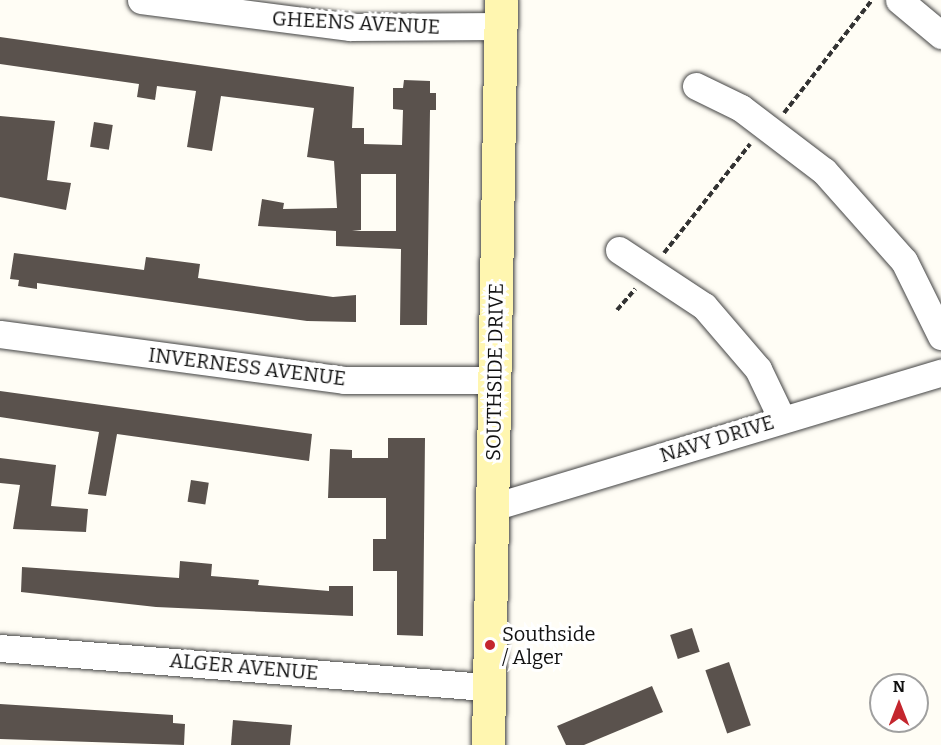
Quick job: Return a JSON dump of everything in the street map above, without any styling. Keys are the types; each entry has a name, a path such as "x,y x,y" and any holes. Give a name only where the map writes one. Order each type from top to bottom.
{"main road":[{"name":"SOUTHSIDE DRIVE","path":"488,745 501,13"}],"street":[{"name":"GHEENS AVENUE","path":"141,0 350,27 501,13"},
{"path":"899,0 941,35"},
{"path":"696,86 771,129 824,171 879,229 920,289 941,336"},
{"path":"619,250 653,269 704,306 736,340 782,419"},
{"name":"INVERNESS AVENUE","path":"0,334 344,380 495,380"},
{"name":"NAVY DRIVE","path":"493,507 941,373"},
{"name":"ALGER AVENUE","path":"0,648 489,687"}],"path":[{"path":"617,310 653,269 746,147 771,129 872,0"}],"building":[{"path":"0,37 354,87 352,128 364,128 364,144 402,145 403,110 393,109 393,88 403,88 404,80 430,81 430,93 436,93 436,110 430,110 427,325 400,325 401,249 336,246 336,231 258,226 262,199 284,203 283,209 337,208 334,161 307,157 314,108 221,96 212,151 187,147 196,91 157,86 155,100 137,97 139,84 0,64","holes":["361,174 396,174 396,231 352,231 361,230"]},
{"path":"0,116 55,121 47,180 71,183 66,210 0,197"},
{"path":"94,122 113,125 109,150 90,147"},
{"path":"14,253 144,270 146,257 200,264 198,278 333,297 356,295 356,322 307,321 37,283 37,289 18,286 19,280 10,279"},
{"path":"0,391 312,434 309,461 117,434 106,496 88,494 99,432 0,417"},
{"path":"388,438 425,438 423,636 397,635 397,571 373,571 373,539 386,539 386,498 328,498 330,449 352,450 352,458 388,458"},
{"path":"0,458 56,465 51,506 88,509 86,532 13,529 20,485 0,483"},
{"path":"191,480 209,483 205,505 188,502"},
{"path":"180,561 212,564 211,576 259,580 258,585 329,591 329,586 353,586 353,616 156,607 21,592 22,567 179,578"},
{"path":"692,628 700,652 678,659 670,635"},
{"path":"729,662 751,725 727,733 705,670"},
{"path":"652,686 663,712 584,745 566,745 557,726"},
{"path":"0,704 173,715 173,723 185,724 184,745 0,739"},
{"path":"233,720 292,725 290,745 231,745"}],"place":[{"name":"Southside / Alger","path":"490,645"}]}
